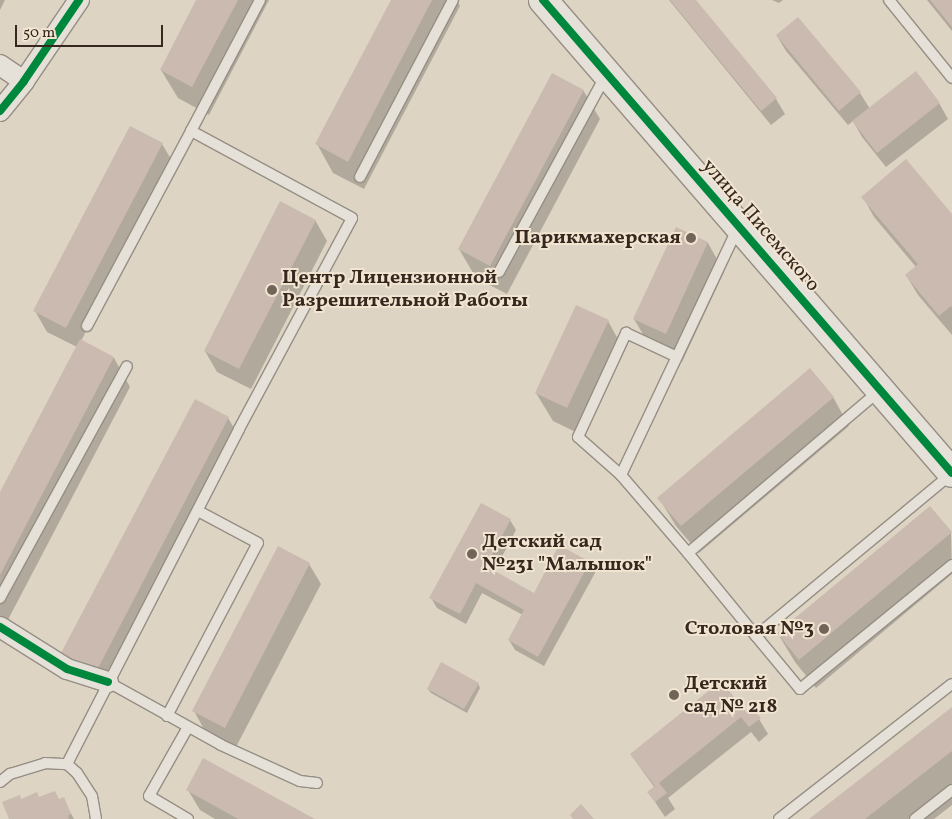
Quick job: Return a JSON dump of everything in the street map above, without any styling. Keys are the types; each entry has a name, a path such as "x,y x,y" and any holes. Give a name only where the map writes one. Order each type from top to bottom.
{"street":[{"path":"0,111 24,81 79,0"},
{"name":"улица Писемского","path":"543,0 952,474"},
{"path":"0,65 24,81"},
{"path":"0,627 67,669 108,682"}],"lane":[{"path":"87,326 260,0"},
{"path":"360,177 453,0"},
{"path":"889,0 952,78"},
{"path":"499,272 607,74"},
{"path":"67,764 239,429 352,218 191,132"},
{"path":"621,475 738,226"},
{"path":"677,357 626,333 578,438 621,475 800,689 952,565"},
{"path":"0,598 127,366"},
{"path":"688,553 880,390"},
{"path":"756,636 952,474"},
{"path":"167,716 258,544 198,511"},
{"path":"108,682 167,716 263,765 300,781 317,783"},
{"path":"779,819 952,684"},
{"path":"188,727 149,796 188,819"},
{"path":"0,782 10,774 45,763 67,764 92,796 96,819"},
{"path":"915,819 952,790"}],"building":[{"path":"196,0 238,0 192,87 160,70"},
{"path":"391,0 432,0 348,162 315,144"},
{"path":"670,0 696,0 777,98 761,111"},
{"path":"930,0 952,0 952,27"},
{"path":"798,17 861,92 839,111 776,35"},
{"path":"916,71 940,103 877,153 852,121"},
{"path":"552,73 584,90 490,266 458,249"},
{"path":"130,126 163,143 66,328 33,311"},
{"path":"906,159 952,214 952,308 951,306 939,316 905,275 918,264 861,197"},
{"path":"280,201 316,220 239,369 204,351"},
{"path":"676,227 708,242 666,334 633,319"},
{"path":"576,305 609,320 567,408 535,393"},
{"path":"80,339 114,357 0,575 0,492"},
{"path":"810,368 834,397 681,526 657,498"},
{"path":"195,399 229,417 96,672 61,653"},
{"path":"481,503 511,519 486,566 534,593 559,545 590,562 538,657 508,640 524,610 476,583 460,614 429,598"},
{"path":"930,506 952,532 799,660 777,633"},
{"path":"278,546 310,563 225,728 192,711"},
{"path":"441,662 479,683 464,709 427,689"},
{"path":"721,681 747,713 752,708 761,718 749,727 741,717 659,783 667,793 655,802 647,792 655,786 630,754"},
{"path":"952,707 952,751 865,819 809,819"},
{"path":"203,758 315,819 238,819 186,790"},
{"path":"55,791 59,799 64,797 71,814 68,816 69,819 9,819 2,802 20,795 21,799 37,792 39,797"},
{"path":"581,804 594,819 573,819 570,815"}],"cycle path":[{"path":"0,111 24,81 79,0"},
{"path":"543,0 952,473"},
{"path":"0,627 67,669 108,682"}],"place":[{"name":"Парикмахерская","path":"691,238"},
{"name":"Центр Лицензионной Разрешительной Работы","path":"272,290"},
{"name":"Детский сад №231 \"Малышок\"","path":"472,554"},
{"name":"Столовая №3","path":"824,629"},
{"name":"Детский сад № 218","path":"674,695"}]}
